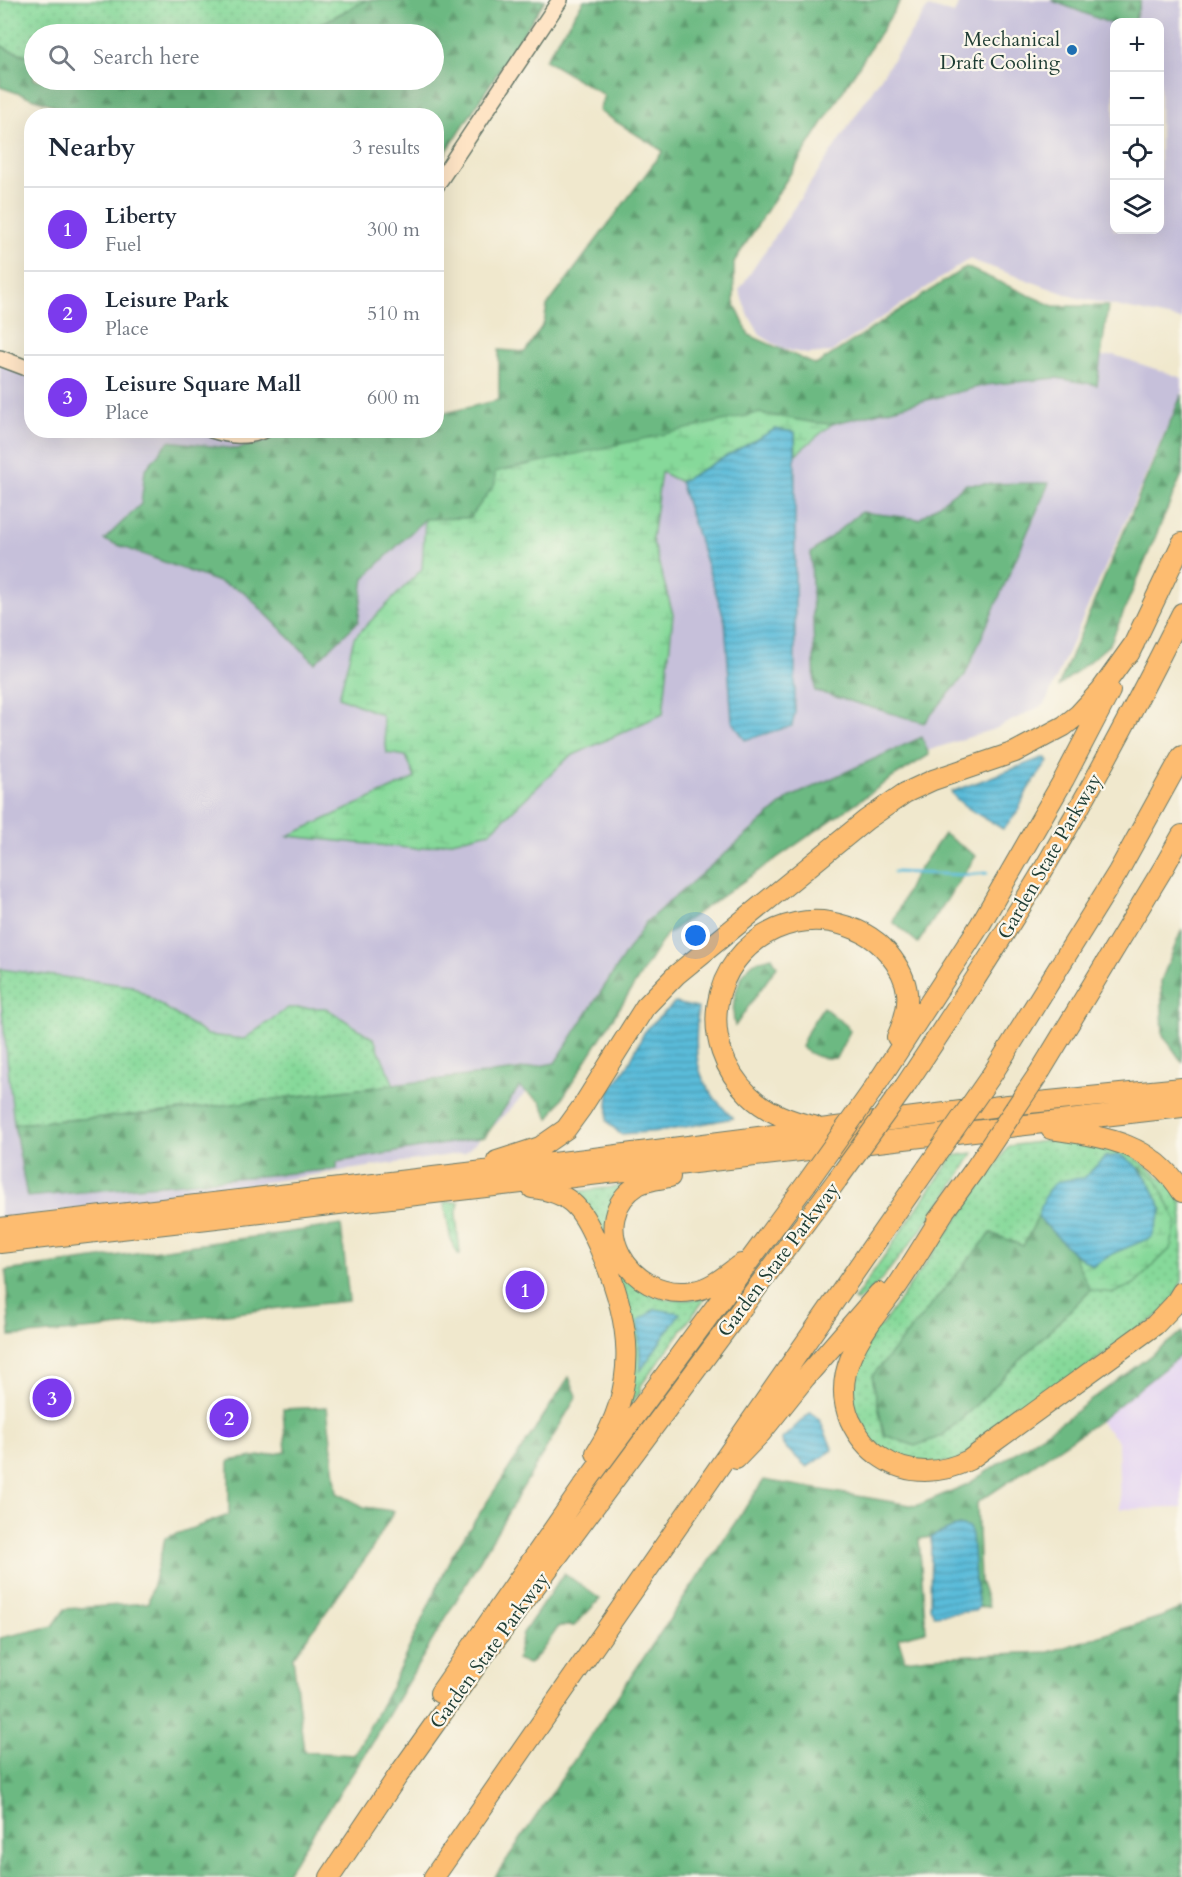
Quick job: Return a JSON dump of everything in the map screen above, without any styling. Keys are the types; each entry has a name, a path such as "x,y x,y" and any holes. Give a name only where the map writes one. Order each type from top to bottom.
{"highway":[{"path":"397,1778 415,1730 582,1488 872,1091 986,915 1064,779 1134,644 1182,543"},
{"name":"Garden State Parkway","path":"330,1877 476,1666 905,1086 965,996 1045,867 1128,719 1182,613"},
{"path":"460,1173 540,1146 566,1129 636,1018 676,975 866,820 905,793 933,780 1016,752 1064,726 1079,714 1101,690 1134,644"},
{"path":"434,1877 993,1073 1118,872 1182,756"},
{"path":"1182,835 1041,1070 914,1262 858,1341 845,1372 846,1409 854,1427 872,1451 886,1461 901,1467 930,1472 957,1466 969,1460 1155,1325 1174,1305 1182,1292"},
{"path":"1164,867 1182,856"},
{"path":"824,1128 780,1115 750,1096 730,1072 720,1050 716,1030 716,1012 723,984 740,957 751,945 766,934 784,926 809,921 824,921 854,929 885,949 905,979 908,993 906,1018 894,1044 888,1065"},
{"path":"0,1228 1018,1104 1182,1088"},
{"path":"0,1243 1182,1107"},
{"path":"1025,1126 1094,1136 1134,1148 1163,1167 1182,1192"},
{"path":"708,1161 692,1171 640,1184 629,1193 621,1202 615,1223 616,1242 621,1258 642,1281 661,1291 672,1293 695,1291 709,1286 755,1253"},
{"path":"505,1185 551,1191 580,1210 611,1275 621,1305 627,1347 624,1386 615,1418 603,1443 585,1471 582,1488"},
{"path":"698,1497 761,1433 945,1212"}],"street":[{"path":"444,174 560,0"},
{"path":"0,358 24,367"}],"shaded area":[{"path":"960,0 1182,0 1182,320 1074,297 969,259 831,352 807,354 783,349 760,335 747,312 739,290 928,7 954,14"},
{"path":"1114,355 1182,378 1182,393 1045,704 997,728 921,753 633,955 610,1005 495,1125 464,1153 0,1221 0,358 24,367 24,438 282,438 342,465"},
{"path":"1182,1354 1182,1508 1120,1509 1118,1441 1099,1421"}],"green space":[{"path":"0,0 366,0 321,24 24,24 24,54 0,45"},
{"path":"366,0 545,0 444,155 444,108 62,108 0,87 0,45 24,54 24,90 444,90 444,24 321,24"},
{"path":"584,0 901,0 734,262 734,302 749,335 816,365 966,267 1053,306 1108,306 1097,385 1056,378 986,385 832,424 758,413 495,484 470,518 425,519 364,578 358,622 315,663 243,591 104,540 141,504 145,470 169,441 236,449 271,438 444,438 444,413 499,400 499,350 525,352 544,323 547,306 663,151 599,111 604,95 545,60"},
{"path":"1051,0 1141,0 1135,18 1110,18 1110,23"},
{"path":"1182,394 1182,474 1110,644 1058,687"},
{"path":"758,413 832,424 796,454 795,432 775,429 680,482 661,472 652,539 673,614 663,714 569,757 490,832 418,849 288,836 415,778 406,756 387,753 382,715 339,697 354,638 422,569 425,519 470,518 495,484 495,472"},
{"path":"1049,483 965,675 924,723 815,691 811,553 861,512 919,519 966,484"},
{"path":"922,737 929,755 892,778 666,935 549,1119 541,1102 519,1087 485,1137 337,1162 337,1169 27,1197 14,1124 157,1113 517,1070 555,1063 646,922 789,798"},
{"path":"944,834 976,856 918,943 893,922 913,878"},
{"path":"1182,929 1182,1062 1163,1035 1161,981"},
{"path":"772,957 777,966 735,1026 734,1001 742,976 753,963"},
{"path":"0,969 132,986 207,1035 244,1039 288,1008 326,1008 374,1039 394,1085 157,1113 14,1124 0,991"},
{"path":"823,1007 850,1031 836,1058 817,1056 801,1047 809,1028"},
{"path":"1060,1139 1127,1151 1175,1189 1182,1203 1182,1281 1175,1296 1163,1312 956,1462 909,1466 874,1447 853,1406 850,1382 874,1330 882,1325 1009,1146"},
{"path":"973,1153 946,1197 904,1252 872,1290 857,1301 854,1300 953,1156"},
{"path":"1140,1167 1156,1179 1177,1222 1170,1249 1134,1284 1114,1293 1090,1290 1073,1253 1093,1266 1114,1253 1162,1209"},
{"path":"630,1185 624,1190 617,1267 636,1285 654,1296 676,1300 702,1298 704,1300 639,1388 641,1391 618,1420 634,1361 574,1192"},
{"path":"444,1202 459,1202 456,1216 460,1254 451,1241"},
{"path":"1038,1217 1073,1253 1090,1290 972,1409 942,1436 915,1446 884,1435 872,1376 991,1233 1023,1246"},
{"path":"341,1225 349,1301 10,1336 6,1271"},
{"path":"1182,1332 1182,1354 1099,1421 977,1503 980,1581 989,1606 979,1607 975,1581 959,1525 931,1537 919,1539 926,1631 898,1638 905,1660 1049,1652 1161,1617 1182,1608 1182,1877 495,1877 764,1480 916,1506 968,1484 1063,1421"},
{"path":"569,1377 577,1396 364,1756 284,1877 0,1877 0,1638 53,1626 65,1609 148,1603 165,1538 229,1515 229,1461 286,1452 283,1409 327,1407 337,1493 364,1507 394,1511 370,1552 293,1657 304,1752 354,1755 391,1687 451,1557"},
{"path":"564,1573 600,1599 574,1626 559,1626 540,1653 529,1664 517,1659 523,1633"}],"water":[{"path":"775,429 795,432 795,713 792,726 745,740 732,721 725,621 680,482"},
{"path":"1046,758 1048,762 1028,789 1017,813 1003,829 967,807 951,792"},
{"path":"675,1003 698,1008 696,1042 699,1069 711,1093 733,1118 664,1131 620,1134 607,1121 609,1092 628,1065 646,1029"},
{"path":"1119,1155 1128,1159 1141,1171 1151,1185 1162,1209 1152,1237 1114,1253 1093,1266 1073,1253 1038,1217 1044,1198 1052,1186 1063,1180 1084,1178 1105,1157"},
{"path":"655,1309 680,1313 641,1370 638,1321"},
{"path":"811,1412 820,1421 833,1450 807,1467 783,1445 782,1439"},
{"path":"959,1525 969,1528 972,1534 979,1607 975,1611 934,1615 930,1607 931,1537"}],"waterway":[{"path":"894,872 965,875 987,873"}],"place":[{"name":"Mechanical Draft Cooling","path":"1072,50"},
{"name":"Liberty","path":"525,1290"},
{"name":"Leisure Square Mall","path":"52,1398"},
{"name":"Leisure Park","path":"229,1418"}]}
